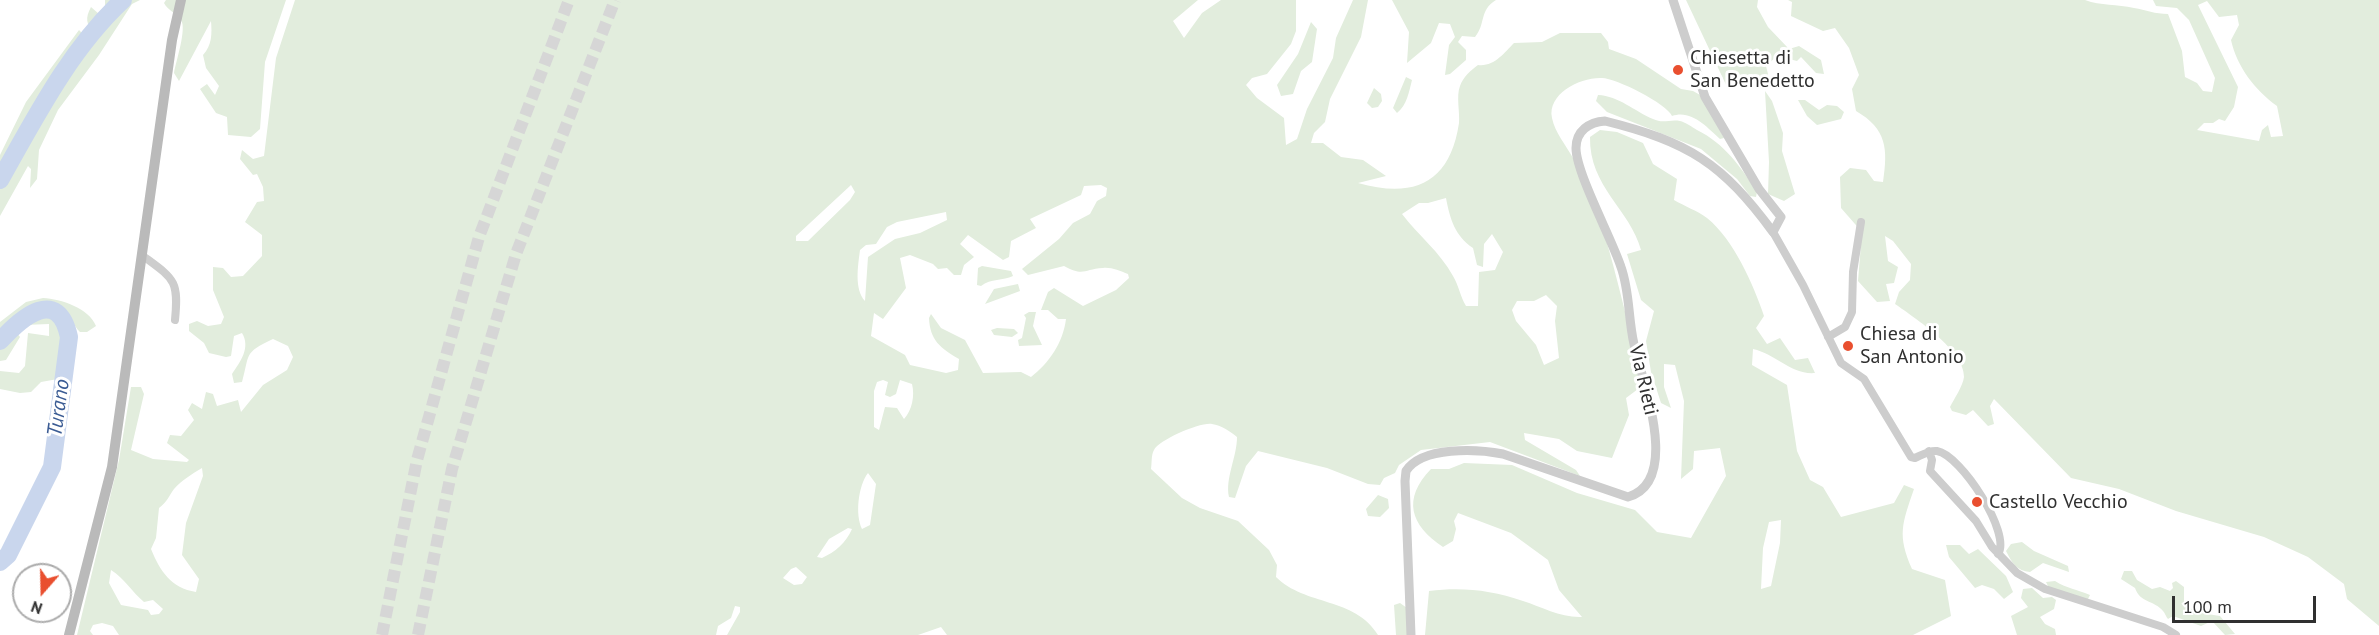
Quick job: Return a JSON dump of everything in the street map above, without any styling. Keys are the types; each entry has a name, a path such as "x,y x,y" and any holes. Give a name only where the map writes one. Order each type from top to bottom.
{"main road":[{"path":"69,635 112,467 172,40 181,0"}],"street":[{"path":"1673,0 1705,97 1759,189 1781,217 1773,232 1840,363 1864,379 1911,457 1915,459 1929,451 1944,453 1956,462 1975,484 1991,514 2000,545 1998,554"},
{"name":"Via Rieti","path":"1411,635 1405,481 1406,471 1421,456 1483,450 1628,497 1646,487 1651,478 1654,466 1652,405 1634,343 1622,270 1576,158 1577,137 1582,131 1594,122 1605,121 1650,133 1697,154 1736,185 1773,232"},
{"path":"1828,337 1845,327 1852,312 1853,272 1861,222"},
{"path":"143,256 171,277 178,295 175,320"},
{"path":"1929,451 1932,460 1930,471 1976,521 1998,554 2016,573 2045,588 2163,627 2176,635"}],"green space":[{"path":"105,0 140,0 132,4 99,55 58,110 39,150 37,179 30,188 31,169 28,166 0,216 0,155 26,102 79,30 85,36 93,37 94,33 87,21 88,14 91,7 99,14 105,10"},
{"path":"166,0 286,0 265,62 260,129 251,137 228,135 227,117 216,113 200,89 207,84 215,95 219,86 206,68 203,55 211,39 211,21 179,81 174,73 183,24 166,6 164,3"},
{"path":"295,0 1198,0 1173,21 1184,38 1202,13 1221,0 1296,0 1296,31 1291,44 1267,74 1252,78 1246,85 1257,98 1284,118 1286,145 1297,139 1307,109 1333,58 1336,38 1353,0 1368,0 1361,37 1330,99 1325,122 1314,133 1311,143 1323,143 1341,157 1363,160 1386,176 1358,183 1396,189 1426,182 1438,173 1447,160 1454,143 1459,123 1459,90 1468,74 1478,65 1494,62 1514,43 1542,42 1560,33 1601,33 1608,42 1609,49 1636,59 1681,89 1693,91 1702,96 1724,138 1720,139 1692,117 1679,114 1672,116 1651,99 1609,79 1584,80 1567,89 1555,101 1552,109 1553,123 1582,175 1600,221 1642,376 1638,389 1626,398 1629,415 1612,458 1577,451 1559,439 1524,433 1525,440 1576,470 1580,476 1490,442 1421,450 1399,465 1395,473 1384,478 1380,485 1368,484 1327,468 1258,451 1246,466 1235,498 1229,497 1228,490 1237,437 1226,429 1212,424 1199,426 1163,441 1154,450 1151,469 1182,498 1200,508 1238,521 1269,550 1277,565 1276,577 1301,593 1356,614 1378,635 947,635 941,627 918,635 727,635 740,612 740,607 735,606 731,618 718,626 716,635 119,635 113,626 102,623 93,625 90,631 93,635 77,635 119,460 131,387 141,387 144,394 131,450 153,459 187,462 189,460 167,443 170,435 181,436 194,420 188,410 192,403 202,409 206,392 213,394 217,406 238,400 241,412 263,385 287,370 293,357 288,346 273,339 252,351 247,360 242,382 234,383 232,374 245,349 242,333 234,336 231,356 226,357 209,353 204,343 189,331 189,324 197,321 208,326 221,324 224,317 213,290 213,267 223,268 231,277 243,276 262,256 262,235 245,222 257,202 264,201 263,187 257,174 253,175 240,159 242,150 253,159 264,156 276,58","holes":["851,185 855,192 850,200 808,241 796,241 796,236","1101,185 1107,188 1106,196 1097,201 1090,214 1073,223 1059,239 1022,269 1028,275 1064,266 1080,272 1109,268 1128,274 1129,278 1116,290 1083,306 1054,288 1048,292 1041,310 1048,310 1058,319 1066,319 1062,336 1054,352 1031,377 1021,372 983,373 965,340 941,328 931,314 929,318 931,332 941,347 959,359 958,370 946,373 910,365 905,355 871,336 874,313 883,319 906,288 900,258 910,255 933,264 938,269 947,268 954,275 961,275 964,265 974,257 960,244 968,235 1003,260 1009,257 1011,241 1036,228 1030,219 1081,195 1084,186","1446,198 1454,226 1473,248 1477,265 1483,267 1484,244 1492,234 1503,252 1495,270 1479,272 1478,306 1466,306 1448,267 1402,214 1419,203","946,212 947,220 920,233 895,239 868,257 865,301 858,284 860,250 866,245 876,244 887,227 897,222","1546,295 1557,306 1555,321 1559,358 1544,365 1536,345 1516,321 1512,310 1517,301 1534,301","883,380 888,382 885,395 890,397 896,394 900,380 912,384 912,403 904,419 897,408 885,407 879,430 874,427 874,391 877,382","202,468 203,476 186,523 182,555 199,579 196,592 173,582 158,564 151,549 156,538 159,508 184,480","868,473 876,484 870,525 862,529 858,509 862,485","848,528 852,529 840,546 822,558 817,557 829,539","796,567 807,577 802,584 794,585 783,578","111,570 144,602 153,600 163,609 159,614 151,615 148,610 121,605 109,583"]},
{"path":"1392,0 1496,0 1487,8 1475,37 1462,36 1458,42 1466,50 1466,60 1450,74 1445,75 1449,45 1455,37 1450,24 1439,23 1431,43 1407,63 1409,32"},
{"path":"1686,0 1758,0 1757,7 1768,27 1789,49 1799,46 1821,60 1824,74 1816,73 1801,57 1797,61 1777,56 1766,66 1769,78 1752,85 1728,89"},
{"path":"1788,0 2085,0 2168,14 2182,51 2185,77 2197,83 2203,91 2212,92 2215,78 2189,20 2177,8 2156,6 2153,0 2379,0 2379,626 2347,599 2344,584 2308,557 2264,537 2176,511 2119,489 2071,478 1994,399 1990,406 1994,424 1988,426 1973,410 1966,415 1952,411 1950,407 1964,377 1962,367 1948,346 1895,304 1899,292 1910,280 1911,264 1893,241 1885,236 1888,261 1898,267 1894,283 1886,284 1890,301 1877,302 1858,281 1862,232 1841,208 1840,177 1850,168 1866,170 1874,181 1883,182 1885,150 1883,141 1874,125 1856,111 1852,89 1859,75 1849,48 1835,28 1823,31 1791,16 1792,2","holes":["2207,1 2219,17 2237,15 2239,25 2231,40 2234,50 2248,77 2261,93 2277,106 2283,136 2271,137 2268,125 2262,130 2259,141 2197,130 2204,123 2213,123 2219,119 2225,121 2234,107 2238,87 2198,5"]},
{"path":"1311,22 1317,29 1312,62 1301,71 1293,94 1281,96 1277,85 1298,54"},
{"path":"1406,77 1412,80 1410,89 1397,113 1393,108"},
{"path":"1374,88 1381,94 1382,101 1378,107 1372,108 1367,103"},
{"path":"1765,91 1772,101 1783,133 1782,151 1795,194 1784,201 1768,194 1769,162"},
{"path":"1598,95 1620,101 1657,120 1682,122 1707,136 1724,149 1738,165 1757,192 1756,197 1750,196 1737,179 1701,149 1607,112 1596,101"},
{"path":"1798,100 1805,100 1819,110 1827,105 1837,106 1844,112 1841,119 1817,125 1807,116"},
{"path":"1600,130 1617,132 1643,143 1653,164 1677,179 1674,200 1707,218 1726,238 1748,277 1764,316 1756,328 1767,344 1780,338 1795,360 1808,358 1815,373 1798,371 1753,349 1752,365 1787,385 1797,451 1810,480 1823,487 1841,517 1894,503 1904,485 1914,489 1904,521 1904,547 1912,569 1945,580 1951,616 1913,635 1425,635 1429,591 1453,589 1488,592 1511,597 1559,614 1582,617 1559,590 1548,560 1511,533 1458,513 1454,521 1456,529 1453,541 1443,547 1432,539 1417,521 1413,501 1422,480 1431,469 1449,469 1464,463 1512,465 1577,493 1635,510 1657,532 1691,538 1726,476 1720,448 1694,451 1693,469 1681,479 1684,401 1675,365 1664,364 1664,387 1671,408 1661,403 1651,372 1646,341 1654,311 1641,300 1627,254 1641,250 1636,235 1596,170 1591,155 1590,137","holes":["1781,520 1780,543 1771,586 1761,589 1763,548 1769,522"]},
{"path":"982,266 1011,271 1013,276 981,286 977,285 978,268"},
{"path":"1018,284 1020,291 985,304 994,289"},
{"path":"43,298 58,300 81,309 96,326 87,332 80,332 64,310 47,305 29,309 10,326 6,334 12,337 17,333 20,337 6,360 0,361 0,322 26,302"},
{"path":"1036,312 1033,326 1042,345 1019,346 1018,340 1022,338 1026,318 1024,315"},
{"path":"44,314 54,317 60,323 65,340 58,379 41,382 31,392 20,393 0,389 0,371 19,373 25,366 28,333 49,336 49,324 24,325 23,321"},
{"path":"1014,329 1018,333 1012,337 994,335 991,330"},
{"path":"1378,495 1388,499 1389,508 1380,517 1368,516 1366,509"},
{"path":"2022,542 2034,551 2068,566 2069,572 2043,563 2030,572 2018,568 2006,551 2011,544"},
{"path":"1946,545 1960,545 1969,554 1978,549 2006,576 2013,592 2004,599 1994,589 1982,585 1975,588 1949,557"},
{"path":"2124,571 2132,571 2137,580 2152,589 2160,587 2170,591 2173,588 2172,583 2176,581 2184,587 2184,602 2195,612 2220,616 2235,634 2225,635 2212,621 2201,626 2173,616 2168,619 2159,607 2144,599 2135,588 2121,579"},
{"path":"2055,581 2090,595 2087,601 2050,590 2046,582"},
{"path":"2032,588 2043,598 2052,597 2056,600 2054,609 2040,617 2045,624 2055,629 2056,635 2017,635 2011,616 2028,607 2021,598 2023,589"},
{"path":"1400,603 1407,608 1407,635 1396,635 1394,605"}],"waterway":[{"name":"Turano","path":"0,180 40,109 70,62 86,40 123,0"},
{"name":"Turano","path":"0,341 29,316 48,310 57,313 64,322 69,337 52,467 8,555 0,562"}],"tunnel":[{"path":"382,635 417,460 479,237 569,0"},
{"path":"418,635 452,469 516,254 615,0"}],"place":[{"name":"Chiesetta di San Benedetto","path":"1678,70"},
{"name":"Chiesa di San Antonio","path":"1848,346"},
{"name":"Castello Vecchio","path":"1977,502"}]}
